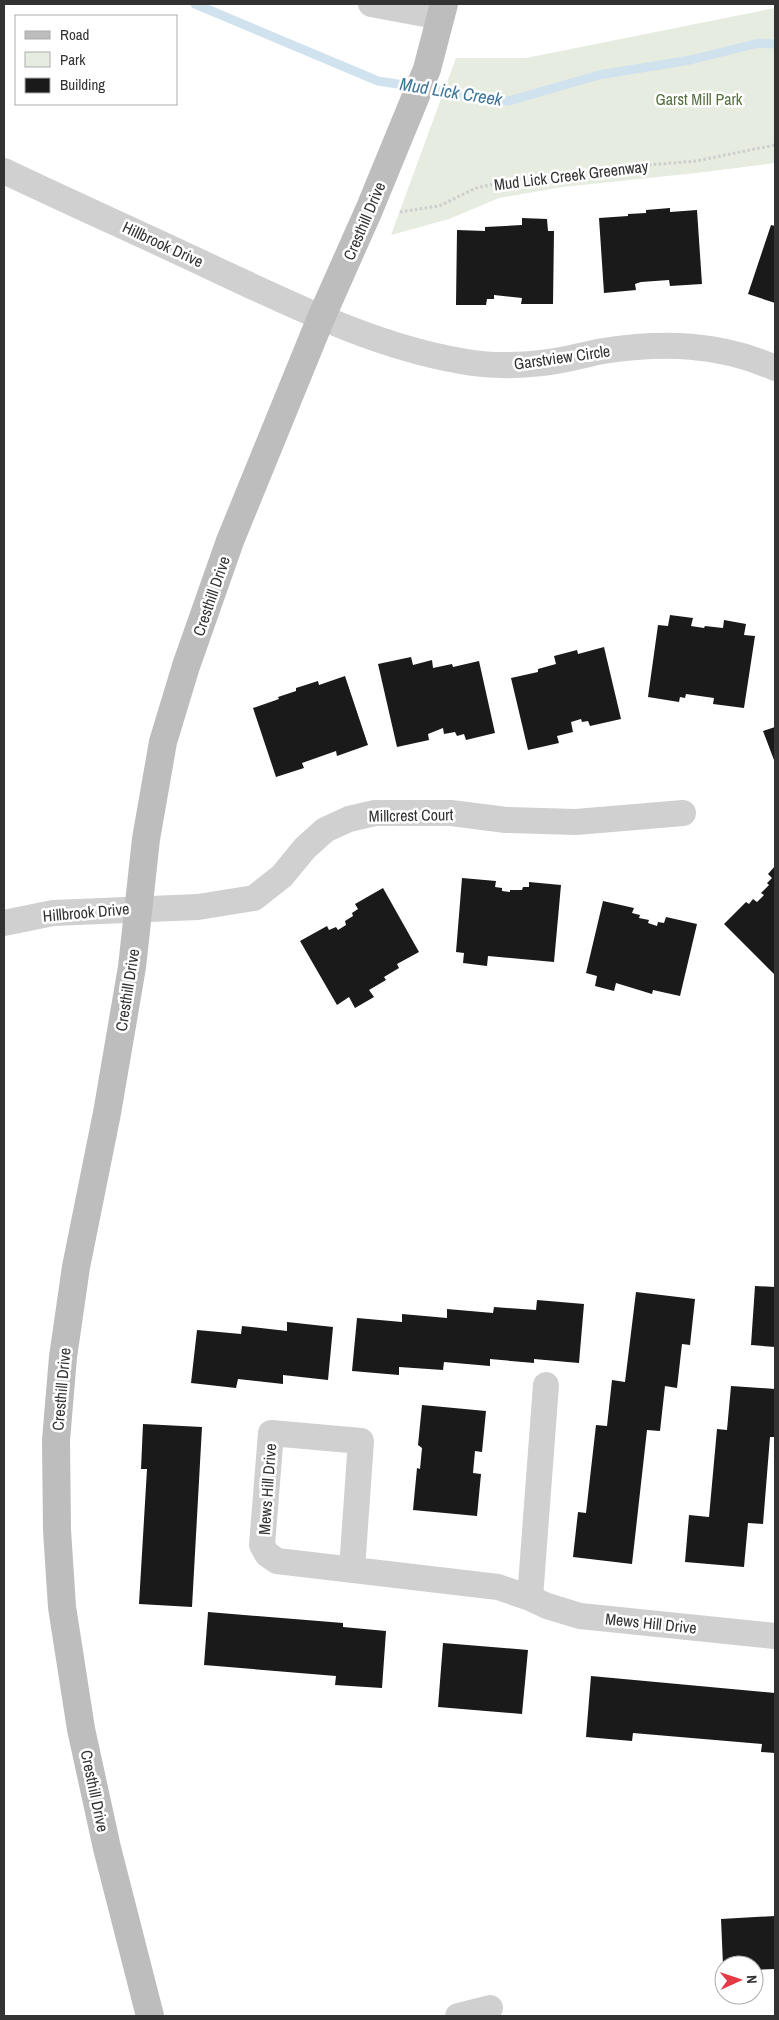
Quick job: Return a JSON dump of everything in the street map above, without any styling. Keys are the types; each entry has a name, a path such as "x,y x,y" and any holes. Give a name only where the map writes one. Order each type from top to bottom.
{"street":[{"path":"371,4 443,10"},
{"name":"Cresthill Drive","path":"150,2016 107,1848 81,1729 62,1608 56,1500 56,1440 62,1357 76,1267 132,967 146,839 163,742 186,666 230,541 321,318 369,210 427,69 443,10"},
{"name":"Hillbrook Drive","path":"4,171 321,318"},
{"name":"Garstview Circle","path":"321,318 390,343 461,361 497,365 542,363 602,352 664,345 712,348 756,359 775,368"},
{"name":"Millcrest Court","path":"139,908 198,907 254,898 282,876 305,848 325,830 349,819 375,813 451,812 506,820 576,822 683,813"},
{"name":"Hillbrook Drive","path":"4,923 53,913 139,908"},
{"path":"530,1598 546,1385"},
{"name":"Mews Hill Drive","path":"352,1569 361,1441 271,1433 262,1545 267,1554 277,1561 352,1569 474,1582 498,1587 547,1606 580,1616 775,1636"},
{"path":"458,2016 490,2008"}],"path":[{"name":"Mud Lick Creek Greenway","path":"369,210 404,212 439,206 476,188 508,181 614,168 696,161 775,145"}],"green space":[{"name":"Garst Mill Park","path":"775,8 775,163 563,187 499,198 449,219 391,235 456,58 526,58"}],"building":[{"path":"670,208 670,212 697,210 702,284 670,286 669,280 641,282 635,284 636,290 604,293 599,218 628,216 628,214 646,213 646,210"},
{"path":"522,218 547,219 548,231 554,231 553,304 521,304 522,298 494,295 494,299 487,299 486,305 456,305 457,230 485,231 485,227 522,225"},
{"path":"771,225 775,226 775,303 748,294"},
{"path":"670,615 693,618 691,626 704,628 705,626 723,628 724,620 746,624 744,635 755,636 744,708 713,704 714,698 686,694 685,698 680,697 679,702 648,697 658,625 668,626"},
{"path":"604,647 621,719 590,726 588,721 582,722 581,719 571,722 573,732 557,736 559,743 528,750 511,678 538,672 538,669 556,664 554,656 577,650 578,654"},
{"path":"411,657 413,665 432,660 433,668 452,664 453,667 479,661 495,733 466,740 464,734 457,736 455,732 444,734 443,728 428,734 429,740 397,747 378,664"},
{"path":"345,676 368,745 337,756 336,751 302,763 304,768 276,777 253,708 279,699 278,697 296,691 296,688 318,681 319,685"},
{"path":"775,727 775,760 774,760 763,731"},
{"path":"775,866 775,975 724,924 746,902 749,904 753,899 757,902 764,895 761,893 769,885 767,883 772,878 768,874"},
{"path":"462,878 496,881 495,887 502,888 502,891 510,892 510,890 522,890 523,887 529,887 529,882 561,885 554,962 488,956 487,966 463,963 464,953 456,952"},
{"path":"383,888 419,952 397,964 399,968 384,977 386,980 369,990 374,997 355,1008 349,997 337,1005 300,941 327,926 329,930 336,927 338,930 346,925 345,921 353,916 352,913 358,909 355,904"},
{"path":"603,901 634,908 632,913 640,915 639,918 649,920 648,923 657,926 658,922 664,923 666,917 697,924 680,996 653,990 652,994 616,983 614,991 595,986 597,976 586,973"},
{"path":"755,1286 775,1287 775,1347 751,1345"},
{"path":"636,1292 695,1299 690,1345 682,1344 677,1388 665,1386 660,1431 647,1430 632,1564 573,1557 578,1512 586,1513 596,1425 607,1426 612,1380 625,1382"},
{"path":"537,1300 584,1304 579,1363 534,1359 534,1363 490,1359 490,1366 444,1362 443,1370 399,1367 399,1375 352,1371 357,1318 402,1322 402,1314 447,1318 447,1309 493,1313 494,1307 536,1310"},
{"path":"287,1322 333,1327 328,1380 283,1375 283,1384 238,1379 236,1388 191,1383 197,1330 241,1334 242,1326 287,1331"},
{"path":"731,1386 775,1389 775,1437 770,1437 763,1524 748,1523 744,1567 685,1562 689,1515 709,1517 717,1429 727,1430"},
{"path":"422,1405 486,1411 482,1452 475,1451 473,1473 481,1474 477,1516 413,1510 417,1468 420,1469 422,1448 418,1445"},
{"path":"143,1424 202,1427 192,1607 139,1604 147,1469 141,1469"},
{"path":"208,1612 343,1623 343,1627 386,1631 382,1688 335,1685 336,1676 204,1665"},
{"path":"443,1643 528,1650 522,1714 438,1707"},
{"path":"591,1676 775,1693 775,1753 761,1752 762,1744 633,1733 632,1741 586,1737"},
{"path":"775,1916 775,1969 764,1970 764,1955 723,1955 721,1919"}],"waterway":[{"name":"Mud Lick Creek","path":"195,4 378,81 509,101 599,75 690,60 759,43 775,44"}]}
